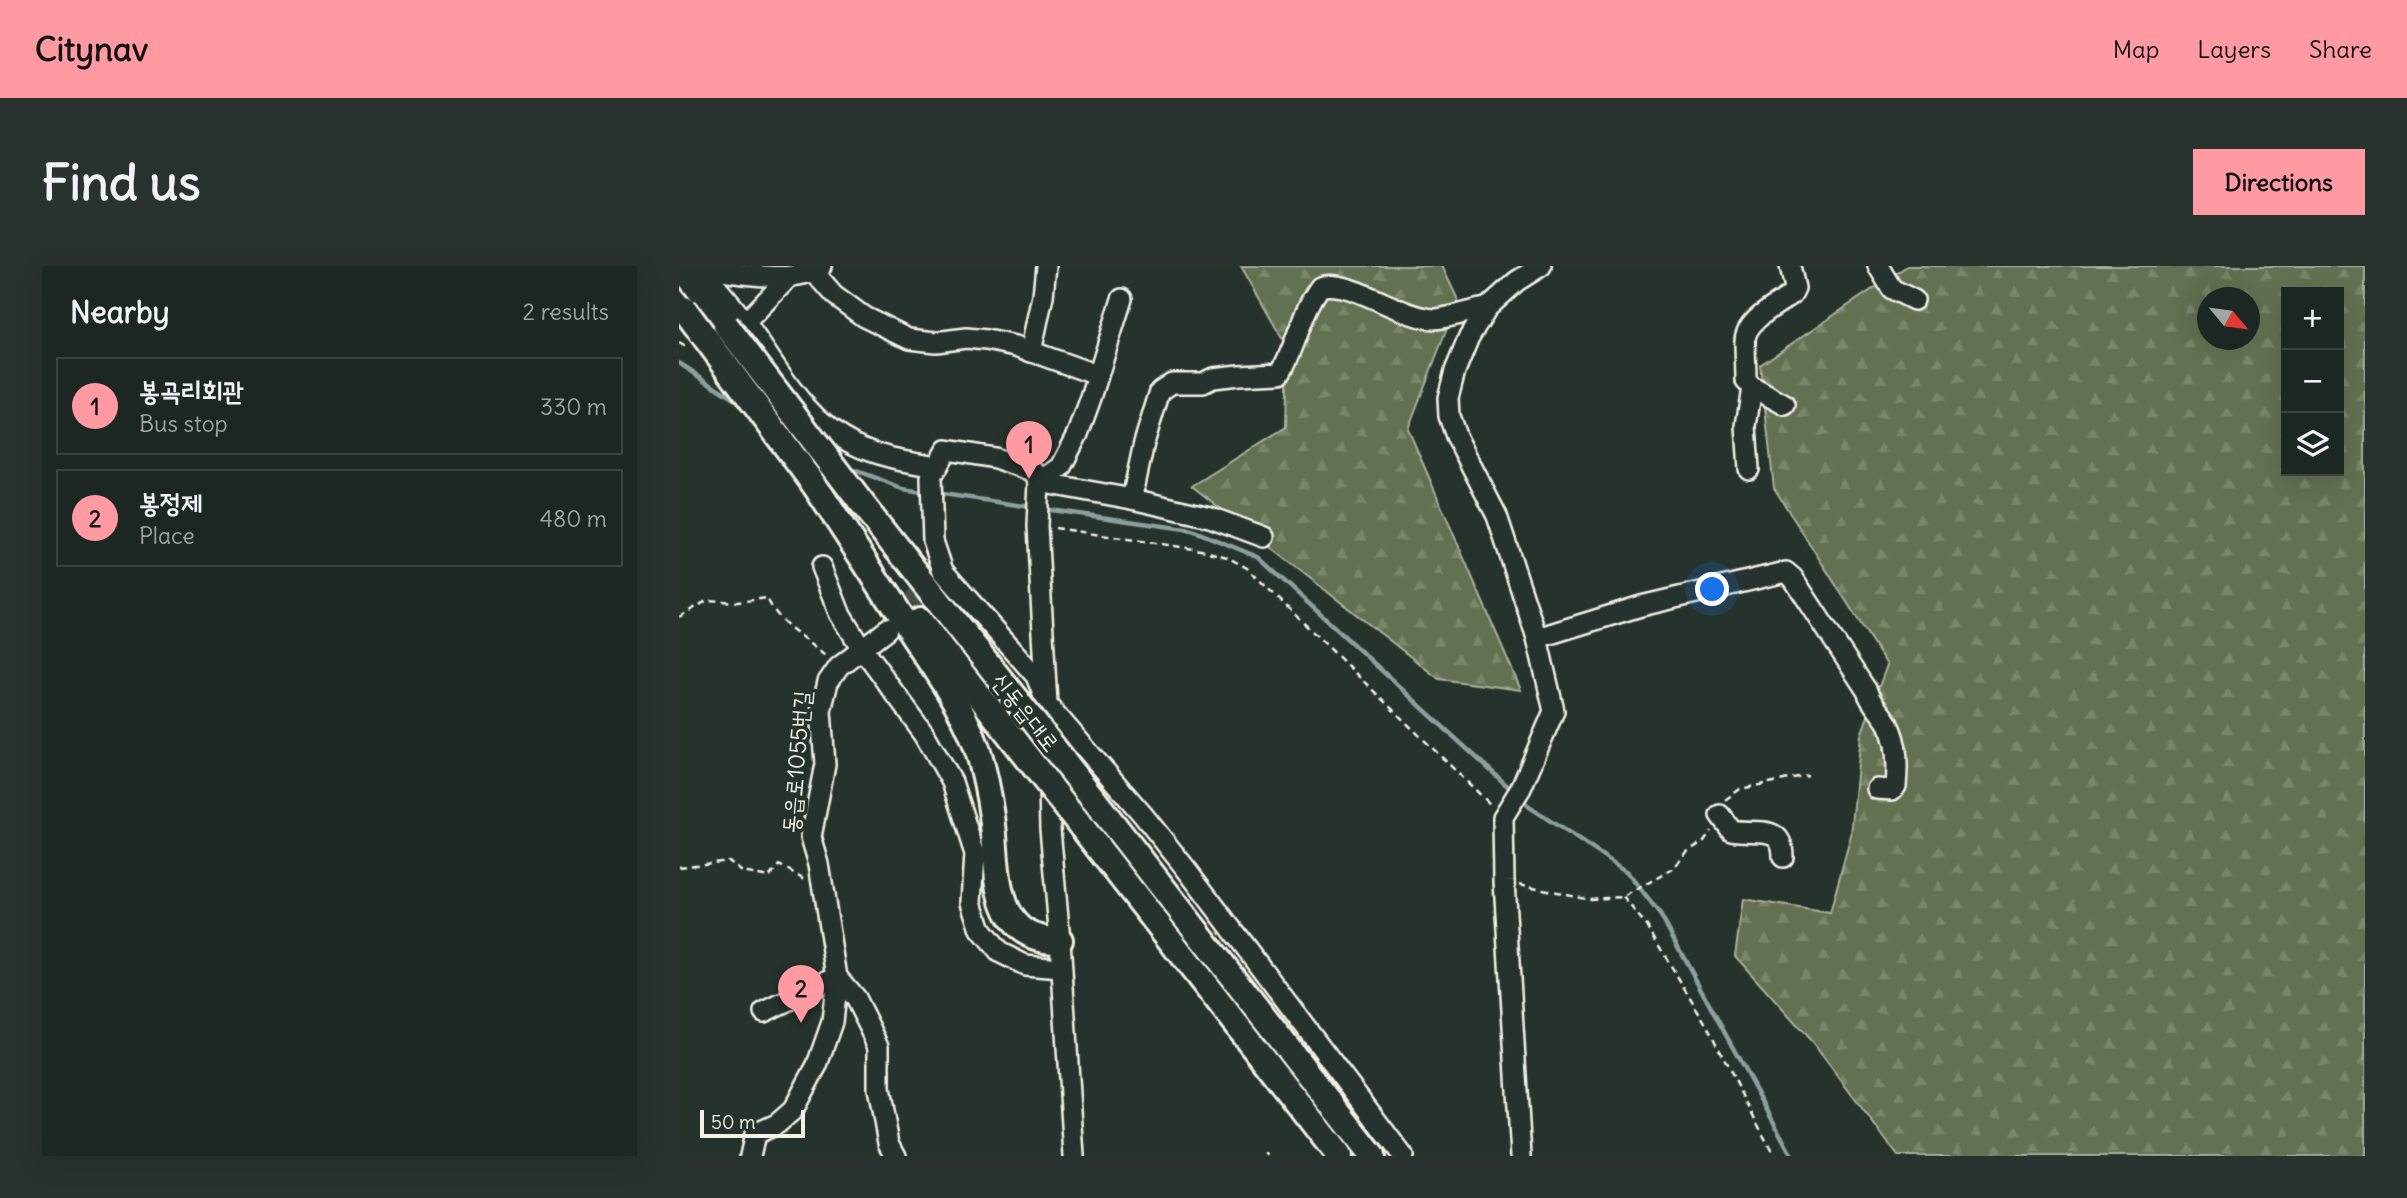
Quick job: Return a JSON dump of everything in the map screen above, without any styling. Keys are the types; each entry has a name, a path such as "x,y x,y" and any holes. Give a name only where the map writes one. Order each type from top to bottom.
{"main road":[{"name":"신동읍대로","path":"693,267 859,500 1372,1156"},
{"name":"신동읍대로","path":"682,305 814,484 1339,1156"},
{"path":"814,484 960,712 980,758 988,791 996,879 1002,904 1015,924 1031,935 1041,939 1060,940"}],"street":[{"path":"1031,352 1043,296 1046,266"},
{"path":"1521,1156 1504,881 1506,814 1521,788 1554,711 1537,638 1497,516 1456,436 1449,416 1448,398 1455,370 1469,337 1487,307 1517,281 1541,266"},
{"path":"1785,405 1746,381 1745,340 1756,320 1783,301 1795,288 1790,266"},
{"path":"1878,266 1892,289 1914,300"},
{"path":"693,267 789,277 818,269 834,295 864,317 909,339 936,342 978,339 1016,346 1097,375"},
{"path":"789,277 736,324 761,348 803,404 823,425 853,444 876,454 935,472"},
{"path":"1132,499 1144,443 1160,391 1172,383 1203,383 1213,378 1280,373 1320,287 1326,285 1349,289 1395,310 1435,319 1487,307"},
{"path":"1039,486 1055,472 1068,455 1083,422 1122,299"},
{"path":"1749,469 1746,426 1752,387"},
{"path":"1074,1156 1050,829 1047,704 1038,522 1039,486 1036,473 1030,470 995,458 947,450 935,472 932,509 936,576 1036,676 1047,704 1187,870 1403,1156"},
{"path":"1039,486 1132,499 1210,517 1264,537"},
{"path":"822,567 840,613 862,649 924,733 952,782 975,853 972,902 981,930 999,952 1016,961 1025,965 1061,968"},
{"path":"1537,638 1641,606 1786,572 1793,578 1867,691 1870,703 1889,726 1897,751 1896,786 1892,790 1877,789"},
{"name":"동읍로1055번길","path":"750,1156 755,1134 778,1125 793,1110 817,1065 832,1022 837,977 819,864 811,837 825,764 821,711 828,682 839,666 886,630"},
{"path":"1720,815 1731,830 1766,832 1778,838 1783,847 1783,857"},
{"path":"764,1012 837,977"},
{"name":"동읍로1055번길","path":"837,977 855,998 879,1046 879,1089 889,1143 896,1156"}],"path":[{"path":"1038,522 1201,550 1227,557 1247,568 1506,814"},
{"path":"679,617 708,600 738,602 767,598 772,610 785,623 839,666"},
{"path":"679,867 729,861 742,872 769,877 779,865 823,890"},
{"path":"1504,881 1590,899 1623,897 1647,883"},
{"path":"1623,897 1647,926 1706,1024 1774,1156"}],"green space":[{"path":"1241,266 1442,266 1458,300 1408,429 1521,690 1439,679 1192,486 1286,427 1288,349"},
{"path":"1907,266 2365,266 2365,1156 1898,1156 1812,1042 1735,956 1743,899 1830,913 1851,835 1861,735 1887,665 1774,488 1760,365"}],"waterway":[{"path":"679,363 743,405"},
{"path":"846,467 903,488 928,492"},
{"path":"936,493 1031,507"},
{"path":"1044,509 1192,530 1258,557 1514,792"},
{"path":"1520,798 1627,872 1661,916 1792,1156"}],"tunnel":[{"path":"891,624 929,581"}],"place":[{"name":"봉곡리회관","path":"1029,479"},
{"name":"봉정제","path":"801,1023"}]}
